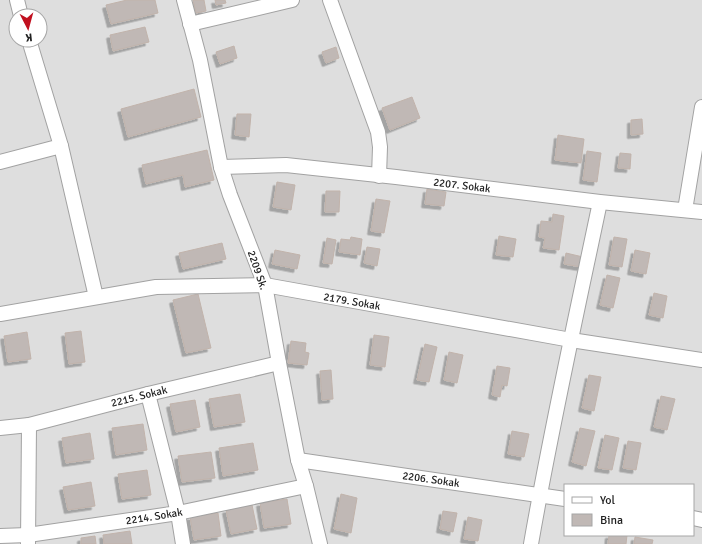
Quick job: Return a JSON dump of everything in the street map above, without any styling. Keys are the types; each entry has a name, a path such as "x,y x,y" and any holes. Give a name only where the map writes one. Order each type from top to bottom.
{"street":[{"name":"2209 Sk.","path":"184,0 200,60 221,167 265,285 298,460 320,544"},
{"path":"190,24 292,0"},
{"path":"330,0 378,132 380,147 380,176"},
{"path":"31,48 62,146 96,297"},
{"path":"685,210 702,107"},
{"path":"0,162 62,146"},
{"name":"2207. Sokak","path":"221,167 286,165 600,202 702,212"},
{"path":"532,544 571,340 600,202"},
{"name":"2179. Sokak","path":"0,314 156,287 265,285 571,340 702,360"},
{"name":"2215. Sokak","path":"0,428 29,425 148,394 279,363"},
{"path":"148,394 178,513 183,544"},
{"path":"28,539 29,425"},
{"name":"2206. Sokak","path":"298,460 564,499"},
{"name":"2214. Sokak","path":"0,536 28,539 178,513 306,486"}],"shaded area":[{"path":"0,0 702,0 702,544 0,544"}],"building":[{"path":"127,0 155,0 158,13 111,24 106,5"},
{"path":"193,0 204,0 206,11 196,13"},
{"path":"215,0 225,0 226,3 216,5"},
{"path":"145,27 149,42 113,51 110,35"},
{"path":"234,46 237,58 220,64 216,52"},
{"path":"336,47 339,58 326,63 322,52"},
{"path":"194,89 201,117 128,137 121,109"},
{"path":"412,97 420,118 390,130 382,108"},
{"path":"237,114 251,114 249,137 235,135"},
{"path":"642,119 643,134 631,135 631,120"},
{"path":"558,135 584,139 581,163 555,160"},
{"path":"207,150 214,180 185,187 183,175 146,184 142,165"},
{"path":"587,151 601,153 597,182 583,180"},
{"path":"620,153 631,154 630,169 618,168"},
{"path":"277,182 295,185 291,210 273,207"},
{"path":"427,189 446,192 444,206 425,204"},
{"path":"326,191 340,191 339,212 325,212"},
{"path":"376,199 390,201 384,233 371,231"},
{"path":"553,214 564,216 559,250 543,248 545,238 539,237 541,221 552,222"},
{"path":"499,236 516,239 513,257 496,255"},
{"path":"351,237 362,239 360,255 339,252 341,239 350,240"},
{"path":"614,237 627,239 622,267 609,265"},
{"path":"327,238 336,240 332,264 323,263"},
{"path":"222,243 226,259 183,269 179,253"},
{"path":"367,247 380,249 377,266 364,263"},
{"path":"275,250 300,255 297,269 272,264"},
{"path":"635,250 650,253 646,274 631,271"},
{"path":"566,253 583,257 581,267 564,264"},
{"path":"607,275 620,278 613,308 600,305"},
{"path":"654,293 667,296 663,318 649,315"},
{"path":"198,294 211,348 186,353 173,300"},
{"path":"81,331 85,362 69,364 65,333"},
{"path":"27,332 31,359 8,362 4,336"},
{"path":"374,335 389,337 385,367 370,365"},
{"path":"291,341 306,343 305,352 309,353 307,365 288,363"},
{"path":"425,344 437,347 429,382 417,380"},
{"path":"449,352 463,355 457,383 444,380"},
{"path":"497,366 510,368 507,386 502,385 500,397 492,395"},
{"path":"331,370 333,399 322,400 320,371"},
{"path":"589,375 601,377 594,411 582,408"},
{"path":"240,394 245,422 214,427 209,399"},
{"path":"661,396 675,399 667,430 654,427"},
{"path":"195,400 200,427 176,432 170,404"},
{"path":"143,424 147,450 116,455 112,428"},
{"path":"580,428 595,431 586,466 572,462"},
{"path":"512,431 529,434 524,457 508,454"},
{"path":"90,433 94,459 66,463 62,438"},
{"path":"605,435 619,438 612,470 598,468"},
{"path":"628,441 641,443 636,470 623,468"},
{"path":"253,443 258,470 223,476 219,448"},
{"path":"211,452 215,478 182,482 178,456"},
{"path":"147,470 151,495 122,499 118,474"},
{"path":"91,482 95,506 68,510 63,487"},
{"path":"341,494 357,498 351,533 334,529"},
{"path":"287,499 291,524 264,528 260,503"},
{"path":"252,505 257,529 231,534 226,510"},
{"path":"443,511 457,513 453,532 440,529"},
{"path":"218,513 221,536 194,540 190,517"},
{"path":"468,517 482,520 478,541 464,539"},
{"path":"130,531 132,544 104,544 103,535"},
{"path":"95,536 96,544 81,544 81,538"},
{"path":"609,536 627,536 626,544 608,544"},
{"path":"635,537 653,540 652,544 634,544"}]}
